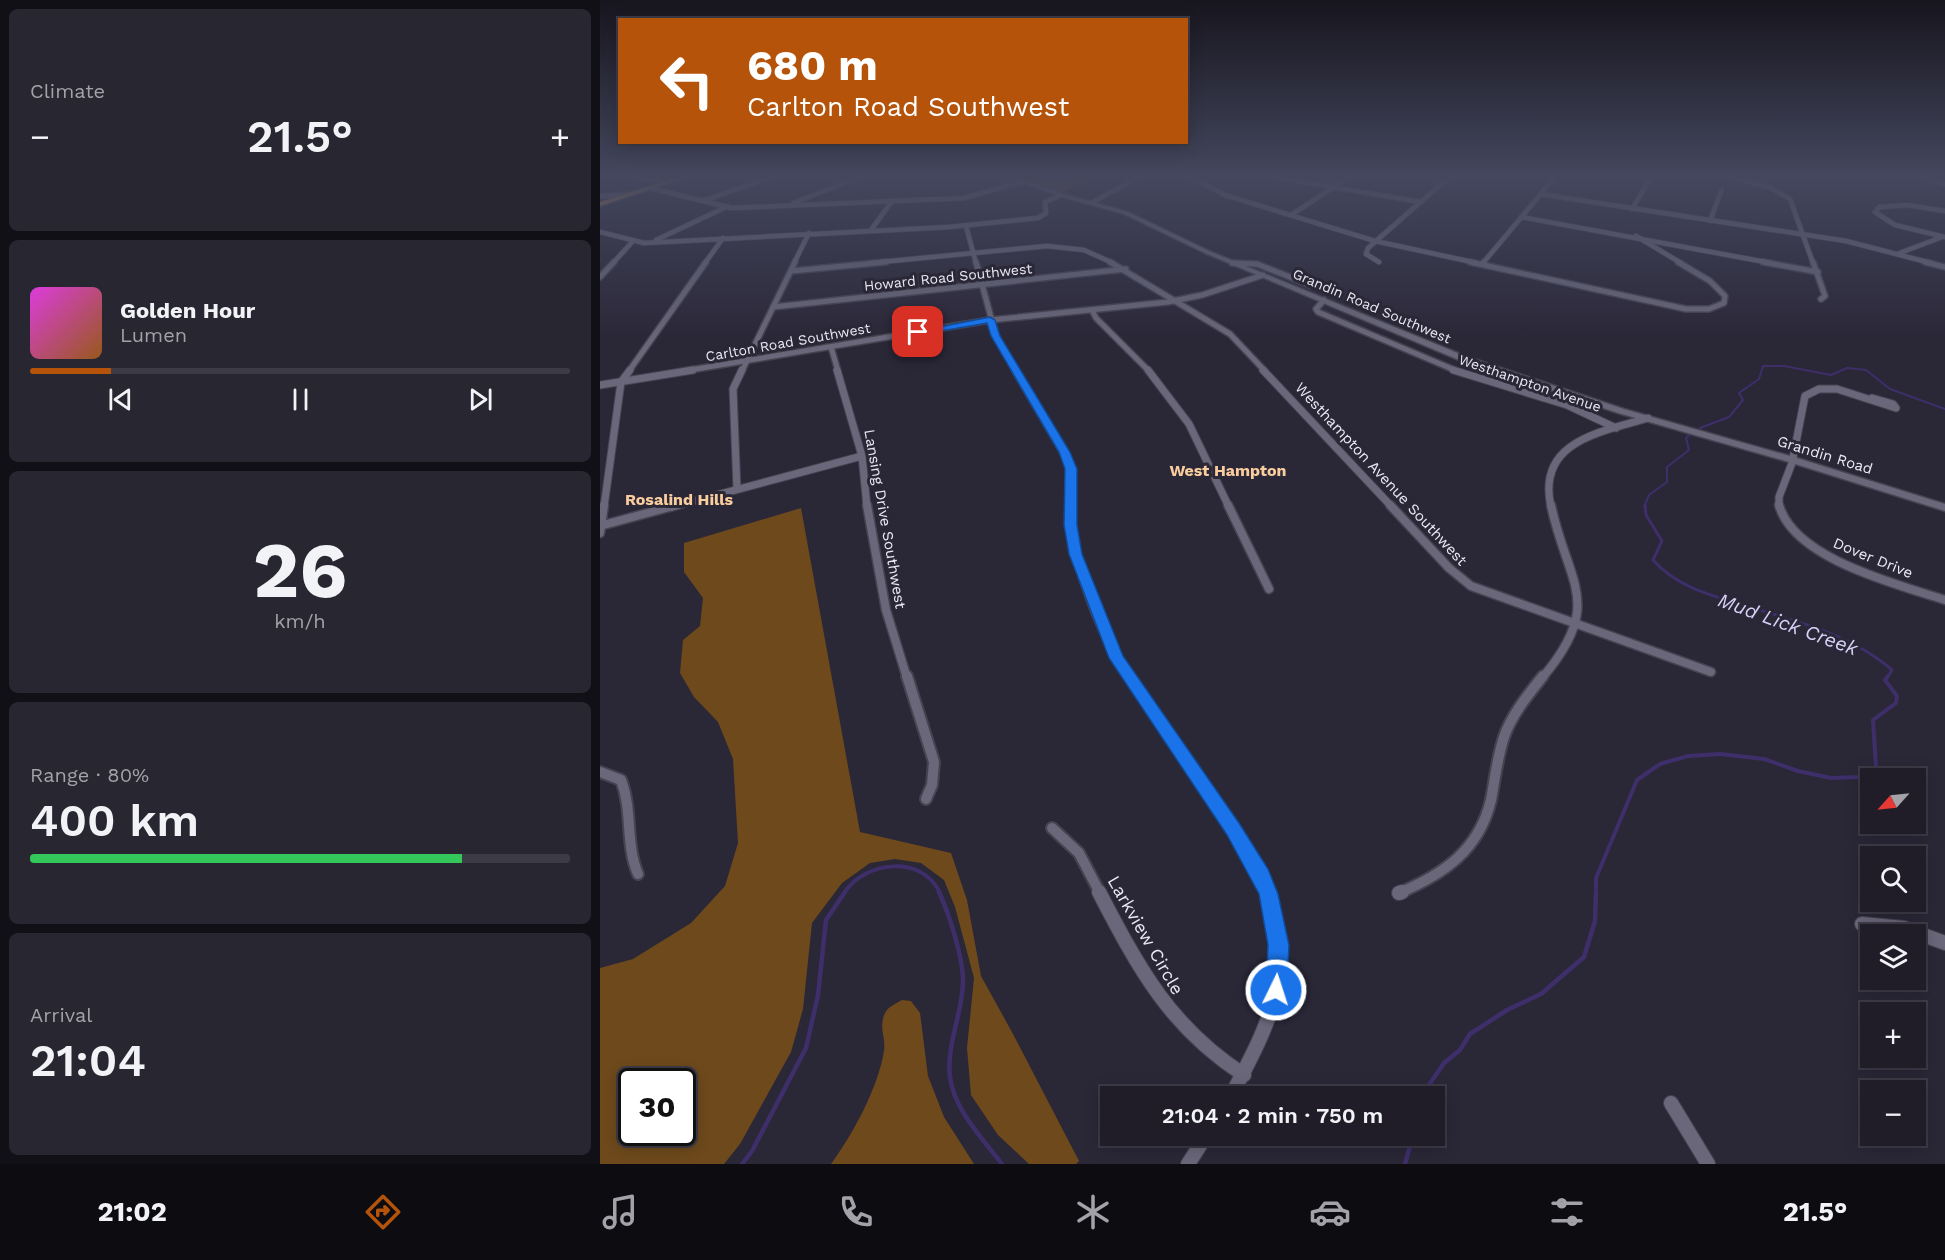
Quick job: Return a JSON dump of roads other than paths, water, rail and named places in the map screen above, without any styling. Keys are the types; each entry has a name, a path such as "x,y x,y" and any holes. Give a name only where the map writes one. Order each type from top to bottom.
{"street":[{"path":"653,242 672,231"},
{"path":"600,232 633,242 653,242 844,231"},
{"path":"967,231 996,336 1069,462 1070,525 1075,554 1116,658 1238,836 1269,894 1279,945 1278,977 1266,1030 1238,1086"},
{"name":"Grandin Road Southwest","path":"1165,231 1232,263 1444,351 1695,432"},
{"path":"1344,231 1376,241 1686,309 1709,309 1724,303 1725,296 1715,284 1636,236"},
{"path":"1379,262 1366,252 1387,231"},
{"path":"1482,264 1509,231"},
{"path":"1608,231 1818,272"},
{"path":"1779,231 1830,239 1945,267"},
{"path":"1803,231 1825,296 1821,299"},
{"path":"1921,231 1945,237"},
{"path":"737,489 732,394 809,233"},
{"path":"1897,254 1945,237"},
{"path":"723,238 621,382 600,528 862,456"},
{"path":"600,278 633,242"},
{"name":"Westhampton Avenue Southwest","path":"791,271 1054,246 1079,248 1094,254 1126,269 1237,340 1460,578 1484,592 1711,672"},
{"path":"1232,263 1257,264 1310,285"},
{"name":"Howard Road Southwest","path":"773,307 1126,269"},
{"name":"Carlton Road Southwest","path":"600,385 990,320 1178,301 1263,275"},
{"name":"Westhampton Avenue","path":"1324,300 1316,309 1318,312 1380,340 1478,379 1588,414 1616,428"},
{"path":"1092,310 1095,318 1144,364 1189,424 1269,589"},
{"name":"Lansing Drive Southwest","path":"831,347 862,456 869,528 886,610 933,762 932,785 926,799"},
{"name":"Dover Drive","path":"1872,398 1837,390 1808,393 1794,445 1793,460 1778,502 1784,522 1798,536 1839,562 1945,600"},
{"path":"1399,893 1444,872 1473,843 1488,813 1508,726 1527,696 1563,652 1575,624 1577,587 1550,499 1550,475 1557,460 1572,445 1648,418"},
{"name":"Grandin Road","path":"1695,432 1945,508"},
{"path":"600,772 621,780 626,790 629,847 638,874"},
{"name":"Larkview Circle","path":"1052,828 1068,840 1079,853 1151,986 1175,1020 1195,1043 1223,1064 1244,1075"},
{"path":"1926,936 1945,943"},
{"path":"1671,1103 1708,1164"},
{"path":"1188,1164 1200,1146"}],"waterway":[{"name":"Mud Lick Creek","path":"1700,428 1729,417 1743,400 1739,393 1759,379 1763,366 1784,366 1831,375 1847,368 1866,370 1890,389 1945,409"},
{"name":"Mud Lick Creek","path":"1644,507 1649,495 1667,482 1667,467 1689,450 1686,438 1690,434"},
{"name":"Mud Lick Creek","path":"1645,505 1646,515 1662,541 1653,560 1663,570 1684,584 1708,594 1823,630 1841,638 1859,647 1892,670 1887,678"},
{"name":"Mud Lick Creek","path":"1596,892 1596,878 1637,780 1660,764 1688,756 1720,754 1764,759 1798,771 1831,778 1861,777 1876,767 1873,720 1896,703 1897,696 1885,680 1888,676"},
{"name":"Mud Lick Creek","path":"844,893 853,882 865,874 893,866 907,867 920,872 932,880 940,893"},
{"name":"Mud Lick Creek","path":"742,1164 752,1151 806,1048 818,995 826,920 845,892"},
{"name":"Mud Lick Creek","path":"939,892 955,936 963,981 950,1053 950,1077 957,1101 970,1124 1002,1164"},
{"name":"Mud Lick Creek","path":"1429,1086 1444,1063 1460,1050 1470,1034 1507,1010 1541,994 1584,957 1595,921 1596,892"},
{"name":"Mud Lick Creek","path":"1405,1164 1410,1146"}],"district":[{"name":"West Hampton","path":"1228,470"},
{"name":"Rosalind Hills","path":"679,499"}]}
